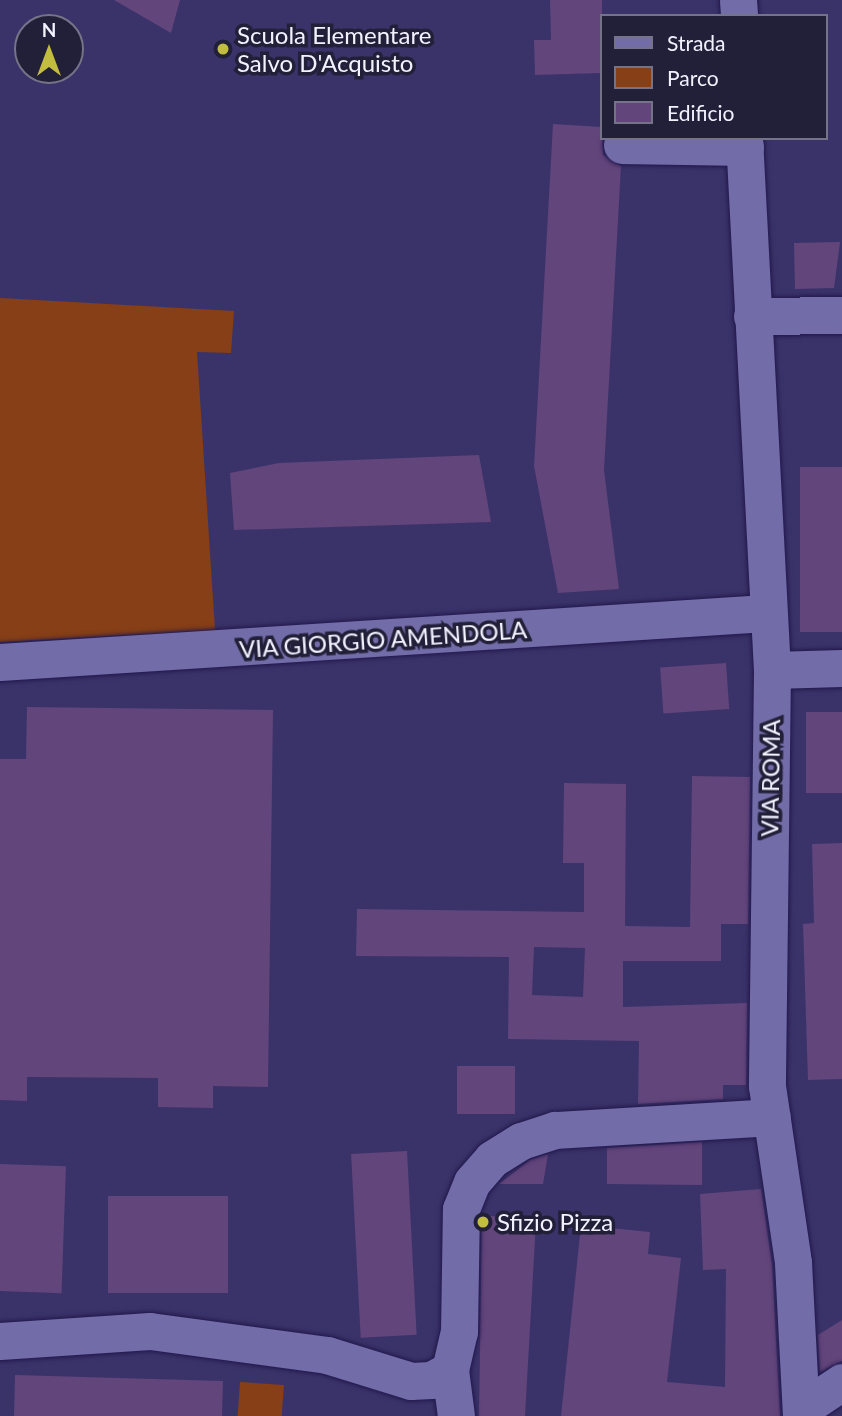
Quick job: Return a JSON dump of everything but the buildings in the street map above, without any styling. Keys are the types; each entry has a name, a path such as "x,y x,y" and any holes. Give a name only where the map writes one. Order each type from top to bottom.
{"street":[{"path":"622,145 744,143"},
{"name":"VIA ROMA","path":"744,143 765,613 772,670 767,1086 793,1262 802,1412"},
{"path":"752,316 842,315"},
{"name":"VIA GIORGIO AMENDOLA","path":"0,662 765,613"},
{"path":"772,670 842,668"},
{"path":"456,1416 450,1370 459,1332 461,1209 472,1182 492,1159 521,1141 555,1130 772,1117"},
{"path":"0,1341 150,1331 327,1355 411,1381 431,1380 450,1370"},
{"path":"802,1412 842,1381"}],"green space":[{"path":"0,298 234,311 231,353 197,352 215,630 0,642"},
{"path":"240,1382 284,1385 282,1416 238,1416"}],"place":[{"name":"Scuola Elementare Salvo D'Acquisto","path":"223,49"},
{"name":"Sfizio Pizza","path":"483,1222"}]}
